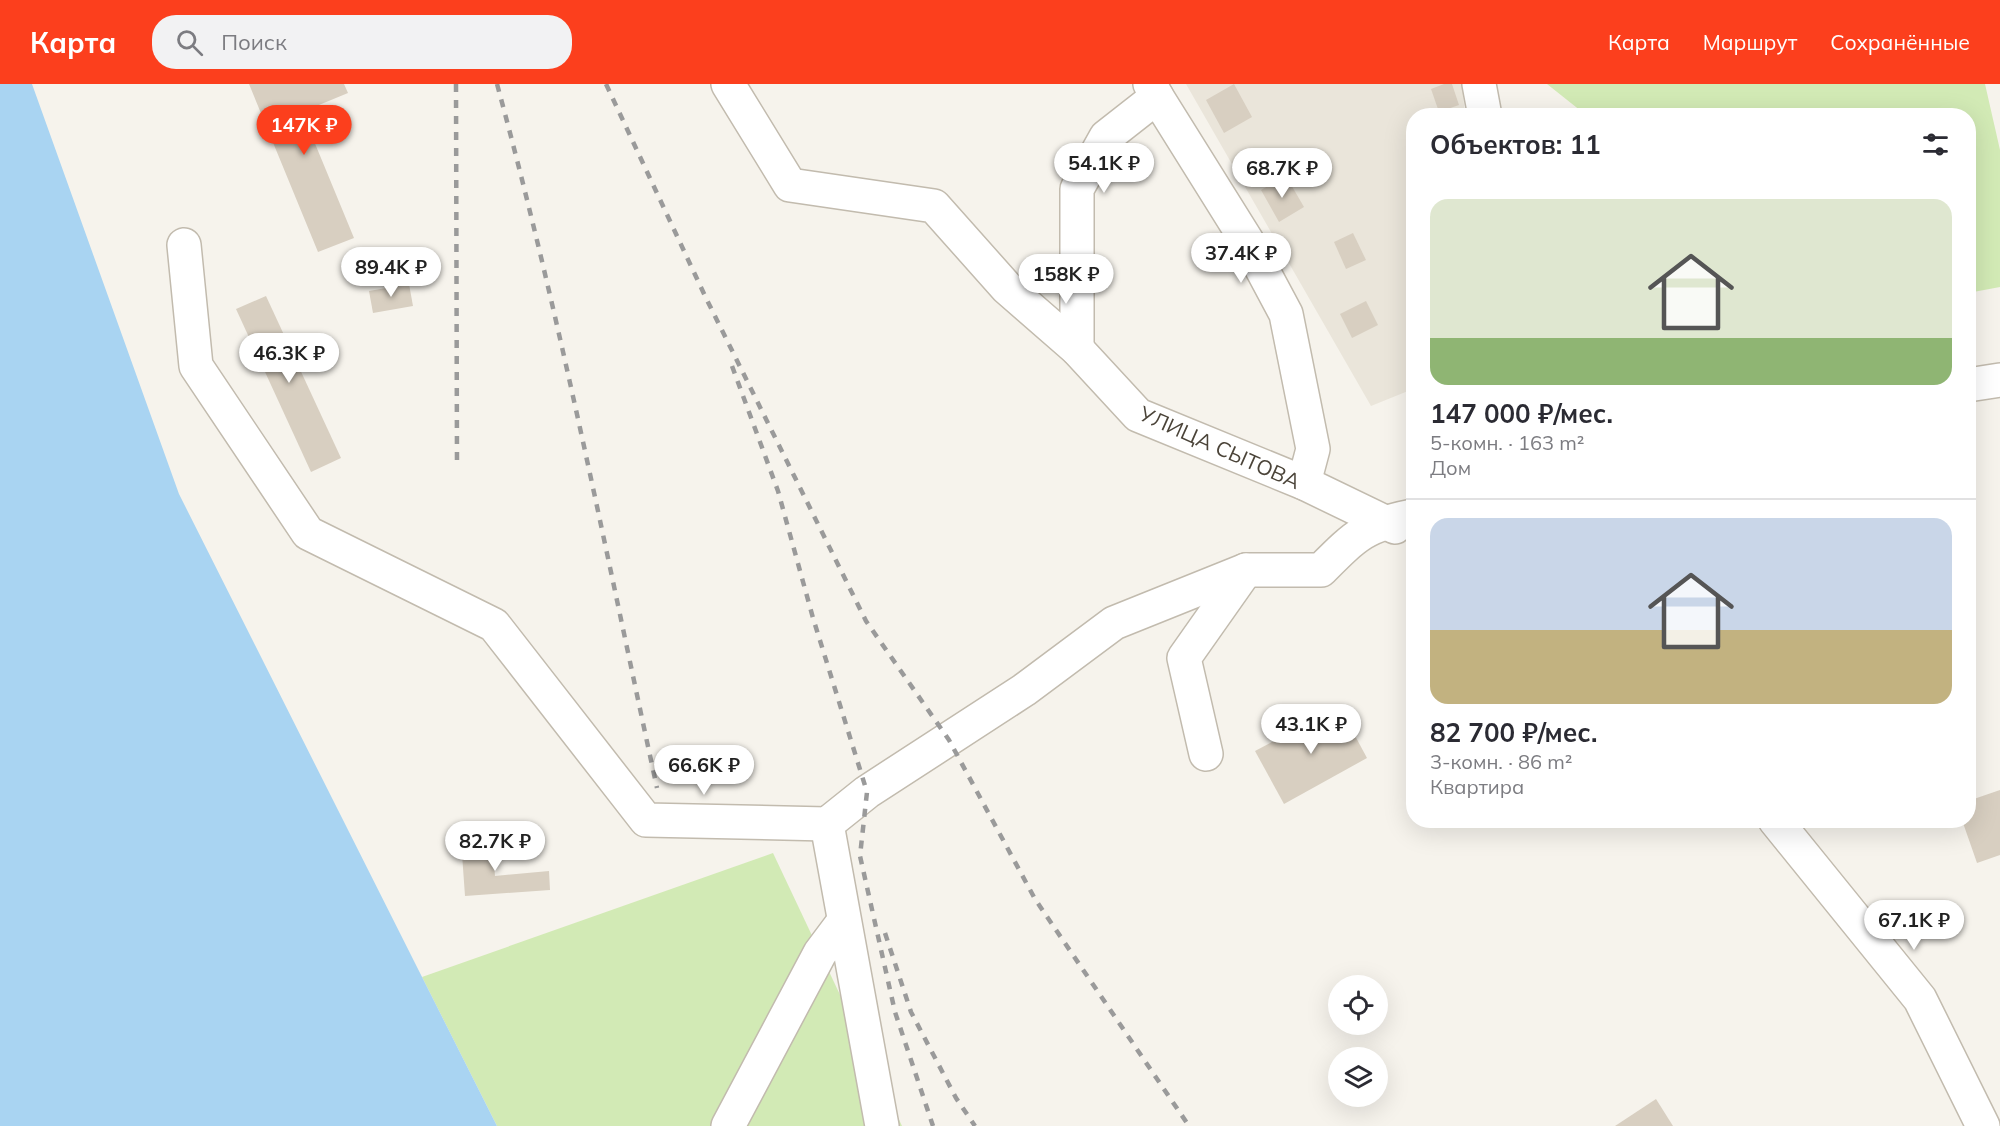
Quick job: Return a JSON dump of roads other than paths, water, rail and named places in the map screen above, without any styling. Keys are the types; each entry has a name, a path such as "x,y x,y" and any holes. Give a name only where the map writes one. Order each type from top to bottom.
{"street":[{"name":"УЛИЦА СЫТОВА","path":"728,84 790,185 934,206 1007,288 1077,349 1138,415 1399,519"},
{"path":"1479,84 1484,108"},
{"path":"1077,349 1077,189 1106,137 1153,91 1247,241 1286,314 1313,449 1304,483"},
{"path":"184,245 196,366 308,532 494,625 646,820 827,824 867,792 1024,690 1114,623 1246,570 1321,570 1350,541 1365,530 1399,519"},
{"path":"1976,384 2000,380"},
{"path":"1206,754 1184,658 1246,570"},
{"path":"827,824 882,1126"},
{"path":"1782,828 1920,999 1983,1126"},
{"path":"728,1126 820,953 844,921"}],"water":[{"path":"0,84 32,84 179,494 497,1126 0,1126"}],"railway":[{"path":"456,84 457,467"},
{"path":"497,84 562,347 657,788"},
{"path":"606,84 706,298 866,621 949,740 1035,899 1189,1126"},
{"path":"732,366 778,491 813,618 867,792 860,856 895,1012 933,1126"},
{"path":"885,933 911,1012 956,1098 975,1126"}]}
